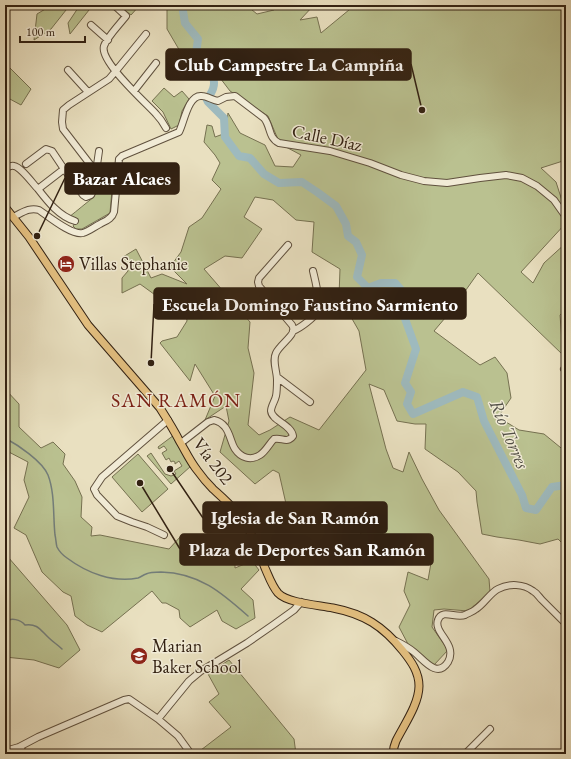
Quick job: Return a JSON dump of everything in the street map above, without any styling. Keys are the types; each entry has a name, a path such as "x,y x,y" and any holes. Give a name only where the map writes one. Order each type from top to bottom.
{"main road":[{"name":"Vía 202","path":"5,207 33,243 88,325 160,408 197,470 211,487 235,510 244,521 252,536 268,576 278,592 283,597 301,602 352,612 382,629 408,656 415,667 419,685 418,692 414,706 394,750"}],"street":[{"path":"114,5 126,16 104,45 104,53 115,72 161,120 166,128"},
{"path":"91,25 108,40"},
{"path":"96,172 63,129 63,110 109,79 146,34"},
{"path":"134,91 156,63"},
{"path":"68,70 88,92"},
{"name":"Calle Díaz","path":"14,217 28,210 39,210 69,230 77,233 83,233 109,219 113,216 114,212 119,159 122,156 179,132 190,104 197,96 218,101 226,97 235,96 240,98 264,118 275,142 330,151 401,175 424,181 447,183 506,175 522,178 537,186 554,200 566,217"},
{"path":"26,164 46,149 52,151 83,195 86,197 91,195 96,182 99,151"},
{"path":"5,169 10,166 19,168 53,207 68,219 75,221"},
{"path":"38,189 64,169"},
{"path":"288,245 259,278 258,282 259,286 292,325 294,331"},
{"path":"181,443 208,422 214,420 225,427 235,449 246,458 251,459 260,455 274,439 291,439 293,436 292,432 285,424 275,418 271,410 277,389 274,358 277,351 294,331 301,327 318,312 318,297 313,271"},
{"path":"277,377 310,402"},
{"path":"164,535 147,526 117,516 96,495 94,489 102,477 168,420"},
{"path":"393,639 438,670 447,663 450,657 451,649 437,626 437,620 445,614 460,616 475,610 498,589 509,585 521,586 534,591 566,624"},
{"path":"158,719 189,681 201,671 247,643 294,610 301,602"},
{"path":"5,751 20,747 38,737 129,699 158,719 178,736 192,754"},
{"path":"465,754 490,729"},
{"path":"20,747 25,754"},
{"path":"388,754 394,750"}],"green space":[{"path":"52,5 70,5 51,29 34,40 37,14"},
{"path":"80,5 93,5 70,34 68,23"},
{"path":"118,5 140,5 131,15"},
{"path":"167,5 246,5 257,14 274,10 279,5 314,5 300,20 317,17 321,33 355,5 566,5 566,160 541,168 556,182 566,213 566,223 521,272 533,283 544,263 566,243 566,309 560,315 563,355 478,273 451,311 434,331 480,365 495,357 507,373 511,398 498,417 519,430 544,434 566,452 566,549 558,539 540,544 482,534 476,491 458,472 425,449 426,424 397,421 384,390 369,384 386,449 393,468 403,472 409,452 439,510 489,579 490,592 468,611 444,609 434,610 432,627 448,650 434,665 408,644 399,627 410,605 404,591 408,572 428,580 431,563 422,550 372,543 353,527 351,510 327,513 307,528 289,517 279,473 273,470 255,484 220,452 229,421 226,406 205,420 215,396 195,364 190,381 160,343 162,341 177,337 187,321 186,312 158,297 140,284 122,293 122,278 128,271 123,257 136,249 151,278 162,274 187,284 170,267 181,252 189,227 202,218 221,189 212,180 220,163 204,142 207,125 212,126 215,137 226,133 228,113 240,133 265,145 275,166 293,167 301,155 286,147 277,137 268,116 230,91 211,66 193,80 191,70 167,29","holes":["255,197 273,200 296,220 314,222 312,252 340,269 339,296 359,331 366,370 319,430 290,417 259,435 248,425 254,373 248,348 250,322 204,269 225,256 242,258 262,229 244,217"]},
{"path":"5,63 31,89 21,105 8,98 5,110"},
{"path":"164,88 174,97 182,91 189,99 182,111 179,125 171,129 163,112 152,101"},
{"path":"97,189 112,190 110,213 82,229 76,229 73,226 77,220 69,217 94,197"},
{"path":"5,389 19,404 19,427 41,448 53,442 65,454 63,464 75,481 82,497 81,517 92,527 91,536 100,535 169,549 181,536 200,537 235,547 235,568 252,561 259,570 241,589 253,600 255,618 236,629 222,621 217,610 190,627 180,618 179,610 166,603 162,603 152,591 102,632 87,625 75,616 71,596 63,592 42,572 26,535 14,528 29,497 24,480 28,462 5,450"},
{"path":"174,435 191,466 171,484 147,456 151,453 165,474 171,476 176,474 174,471 182,466 179,461 175,464 173,461 171,462 169,458 166,460 162,453 167,450 164,446 159,449 158,447"},
{"path":"138,454 168,489 142,512 112,477"},
{"path":"8,557 67,625 80,650 59,668 34,660 5,657 5,560"},
{"path":"229,660 294,739 296,754 203,754 201,750 231,727 209,702 219,694 208,674"}],"waterway":[{"name":"Río Torres","path":"182,5 185,23 198,39 195,72 196,74 206,74 213,77 214,86 207,100 224,118 225,137 239,156 250,158 264,174 279,183 302,182 336,206 346,224 348,236 356,242 362,255 357,277 368,288 381,283 395,283 402,291 408,304 404,316 416,349 405,383 411,392 407,404 413,414 463,392 477,397 484,421 522,495 526,508 536,510 552,487 566,485"},
{"path":"5,438 23,449 41,464 48,475 53,497 54,528 57,546 60,552 66,557 83,568 101,576 110,578 138,578 145,574 158,572 175,573 187,576 209,585 248,616"},
{"path":"5,621 16,620 21,621 25,625 36,626 62,649"}],"place":[{"name":"Club Campestre La Campiña","path":"422,110"},
{"name":"Bazar Alcaes","path":"37,236"},
{"name":"Villas Stephanie","path":"66,264"},
{"name":"Escuela Domingo Faustino Sarmiento","path":"151,363"},
{"name":"Iglesia de San Ramón","path":"170,469"},
{"name":"Plaza de Deportes San Ramón","path":"140,483"},
{"name":"Marian Baker School","path":"139,656"}],"district":[{"name":"SAN RAMÓN","path":"176,400"}]}
